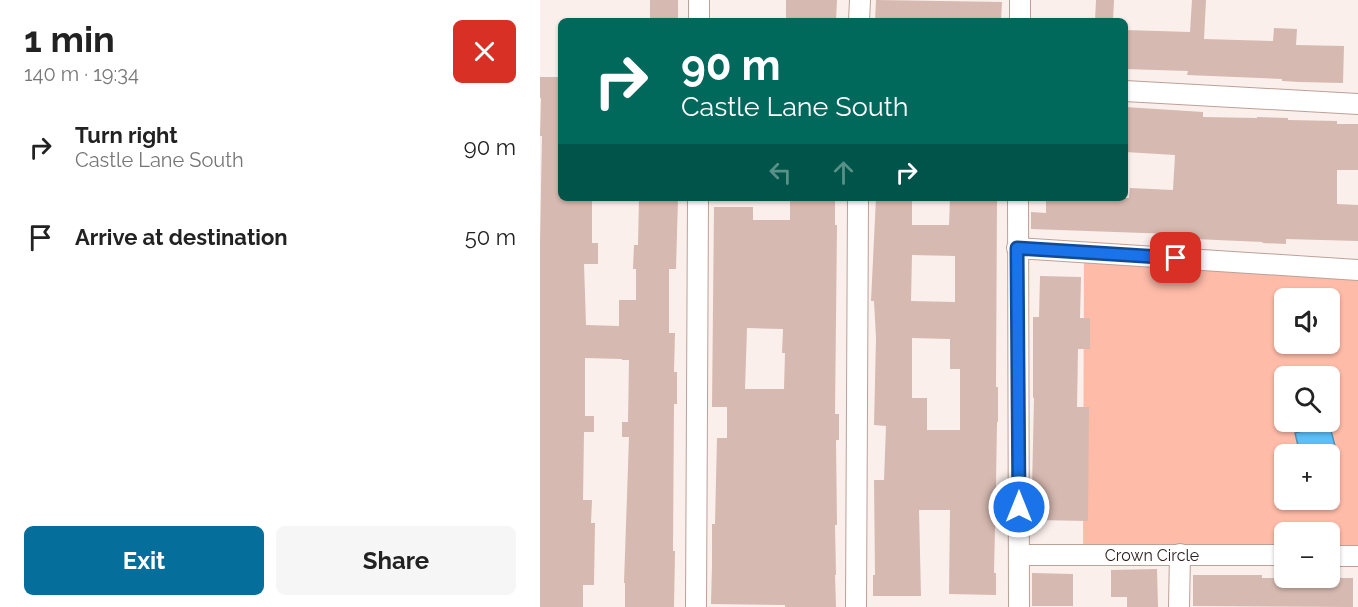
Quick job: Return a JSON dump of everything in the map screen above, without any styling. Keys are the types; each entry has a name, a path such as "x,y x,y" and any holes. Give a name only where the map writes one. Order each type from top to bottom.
{"street":[{"path":"699,0 699,18"},
{"path":"860,0 860,18"},
{"path":"1020,0 1020,18"},
{"path":"1128,91 1358,104"},
{"path":"696,607 698,201"},
{"path":"856,607 858,201"},
{"path":"1018,201 1019,607"},
{"path":"1017,248 1358,270"},
{"name":"Crown Circle","path":"1019,555 1274,555"},
{"path":"1179,607 1180,555"},
{"path":"1340,556 1358,556"}],"shaded area":[{"path":"1084,250 1358,267 1358,554 1340,554 1340,522 1274,522 1274,554 1083,556"}],"water":[{"path":"1331,432 1334,444 1298,444 1295,433"}],"building":[{"path":"650,0 678,0 678,18 650,18"},
{"path":"786,0 837,0 836,18 786,18"},
{"path":"876,0 1002,2 1001,18 875,18"},
{"path":"1096,0 1114,0 1113,18 1095,18"},
{"path":"1192,0 1206,0 1204,39 1273,41 1274,28 1297,29 1296,45 1344,46 1343,83 1187,75 1188,71 1128,69 1128,30 1190,32"},
{"path":"540,77 558,77 558,201 592,201 592,243 598,243 598,264 584,264 586,325 619,326 619,300 636,300 636,269 633,269 634,245 638,245 639,201 678,201 676,269 669,269 669,333 675,333 674,372 677,372 677,404 674,404 674,607 625,607 629,437 622,437 622,422 628,422 629,360 585,358 585,416 594,416 594,432 584,432 583,500 592,500 591,523 595,523 594,585 583,585 583,607 540,607 542,136 540,136"},
{"path":"1128,107 1203,112 1203,117 1288,118 1288,120 1358,124 1358,170 1337,170 1337,204 1358,205 1358,241 1286,239 1286,244 1172,238 1172,234 1031,229 1031,212 1046,213 1046,201 1128,201 1130,188 1173,190 1175,155 1128,152"},
{"path":"790,201 835,201 835,225 837,225 835,414 839,414 839,440 836,440 836,607 711,604 712,524 715,524 717,438 727,438 727,407 712,407 714,207 753,207 753,220 790,220","holes":["747,328 783,329 782,353 785,353 784,389 745,389"]},
{"path":"876,201 912,201 912,225 949,225 950,201 997,201 996,387 998,387 998,422 994,573 996,573 996,595 949,594 950,510 919,510 921,596 873,596 873,575 875,575 874,480 884,480 886,426 874,425 876,338 874,301 871,301","holes":["912,255 955,256 955,302 911,301","912,338 950,339 950,369 960,369 960,430 927,430 927,398 912,398"]},
{"path":"1040,276 1081,277 1080,318 1090,318 1090,349 1078,349 1077,407 1089,407 1088,521 1036,520 1036,488 1032,488 1033,317 1039,317"},
{"path":"1157,569 1158,607 1127,607 1127,597 1111,597 1111,570"},
{"path":"1032,573 1073,574 1073,606 1032,606"},
{"path":"1193,575 1262,575 1262,578 1274,578 1274,588 1340,588 1340,578 1353,578 1353,607 1193,606"}],"route":[{"path":"1019,507 1017,248 1176,258"}]}
